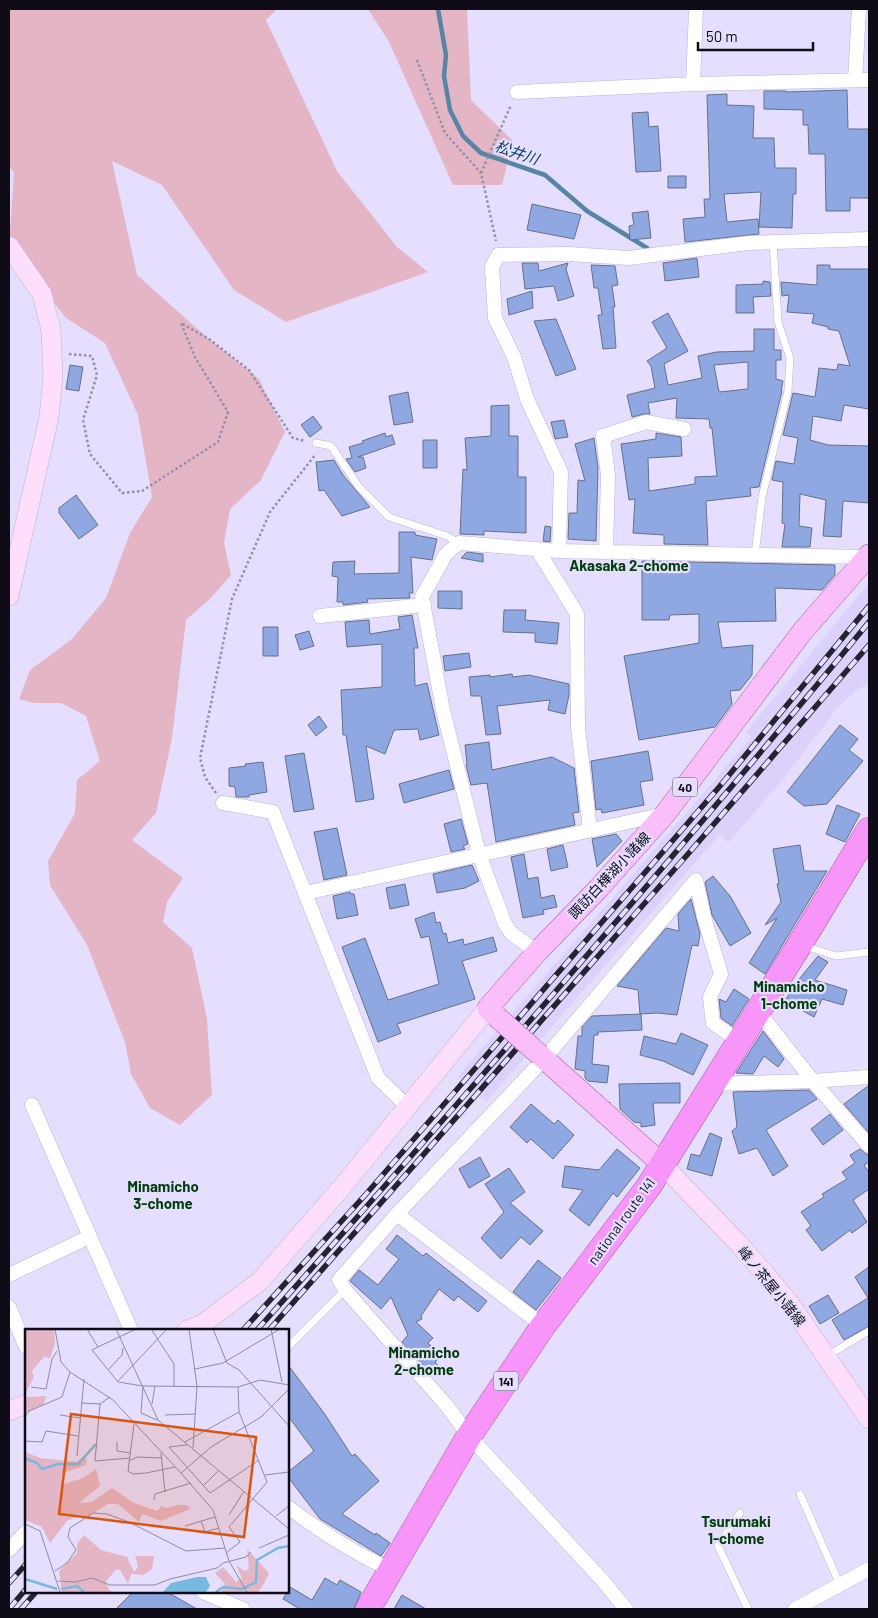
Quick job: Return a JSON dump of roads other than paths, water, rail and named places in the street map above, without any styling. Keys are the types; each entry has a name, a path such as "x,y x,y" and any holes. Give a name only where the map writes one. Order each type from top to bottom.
{"highway":[{"name":"national route 141","path":"368,1609 469,1436 543,1326 649,1186 869,830"}],"main road":[{"name":"諏訪白樺湖小諸線","path":"492,1013 537,952 598,889 665,814 802,632 869,557"},
{"path":"492,1013 662,1164"}],"street":[{"path":"693,84 696,9"},
{"path":"517,92 693,84 862,80 859,9"},
{"path":"559,551 561,472 527,399 514,357 495,318 492,267 498,255 569,254 630,258 699,248 773,241 869,239"},
{"path":"9,246 42,294 51,330 53,376 50,418 9,596"},
{"path":"606,552 608,476 603,436 646,422 684,429"},
{"path":"537,952 511,933 508,928 479,854 443,710 422,597 446,554 459,542 559,551 869,557"},
{"path":"537,549 577,614 578,728 590,830"},
{"path":"320,616 424,605"},
{"path":"223,803 273,812 378,1078 407,1106"},
{"path":"305,892 665,814"},
{"path":"626,1609 604,1582 469,1436 447,1406 345,1290 339,1280 397,1214 542,1057 696,880 704,917 721,974 710,997 713,1023 739,1041"},
{"path":"758,1011 813,1081 869,1146"},
{"path":"189,1329 201,1324 260,1281 342,1187 407,1106 492,1013"},
{"path":"712,1084 813,1081 869,1077"},
{"path":"32,1105 131,1329"},
{"name":"峰ノ茶屋小諸線","path":"662,1164 739,1244 788,1301 869,1419"},
{"path":"397,1214 543,1326"},
{"path":"9,1275 89,1237"},
{"path":"9,1307 25,1345"},
{"path":"9,1411 25,1404"},
{"path":"289,1508 318,1530 358,1554 392,1570"},
{"path":"9,1550 25,1533"},
{"path":"795,1609 869,1569"},
{"path":"205,1593 243,1609"}],"lane":[{"path":"755,555 762,497 788,391 790,358 778,322 773,241"},
{"path":"320,444 331,446 359,487 389,517 447,536 459,542"},
{"path":"800,944 836,956 869,952"},
{"path":"289,1346 345,1290"},
{"path":"827,1356 869,1331"},
{"path":"800,1494 840,1586"},
{"path":"740,1513 718,1546 748,1609"}],"waterway":[{"name":"松井川","path":"438,9 446,55 444,76 450,110 463,136 481,153 545,175 587,211 647,248"}],"railway":[{"path":"244,1329 367,1193 720,786 869,606"},
{"path":"258,1329 643,890 869,622"},
{"path":"270,1329 688,854 869,645"},
{"path":"9,1583 25,1565"},
{"path":"9,1609 25,1590"},
{"path":"21,1609 35,1593"}],"district":[{"name":"Akasaka 2-chome","path":"629,565"},
{"name":"Minamicho 1-chome","path":"789,994"},
{"name":"Minamicho 3-chome","path":"163,1194"},
{"name":"Minamicho 2-chome","path":"424,1360"},
{"name":"Tsurumaki 1-chome","path":"736,1530"}]}
